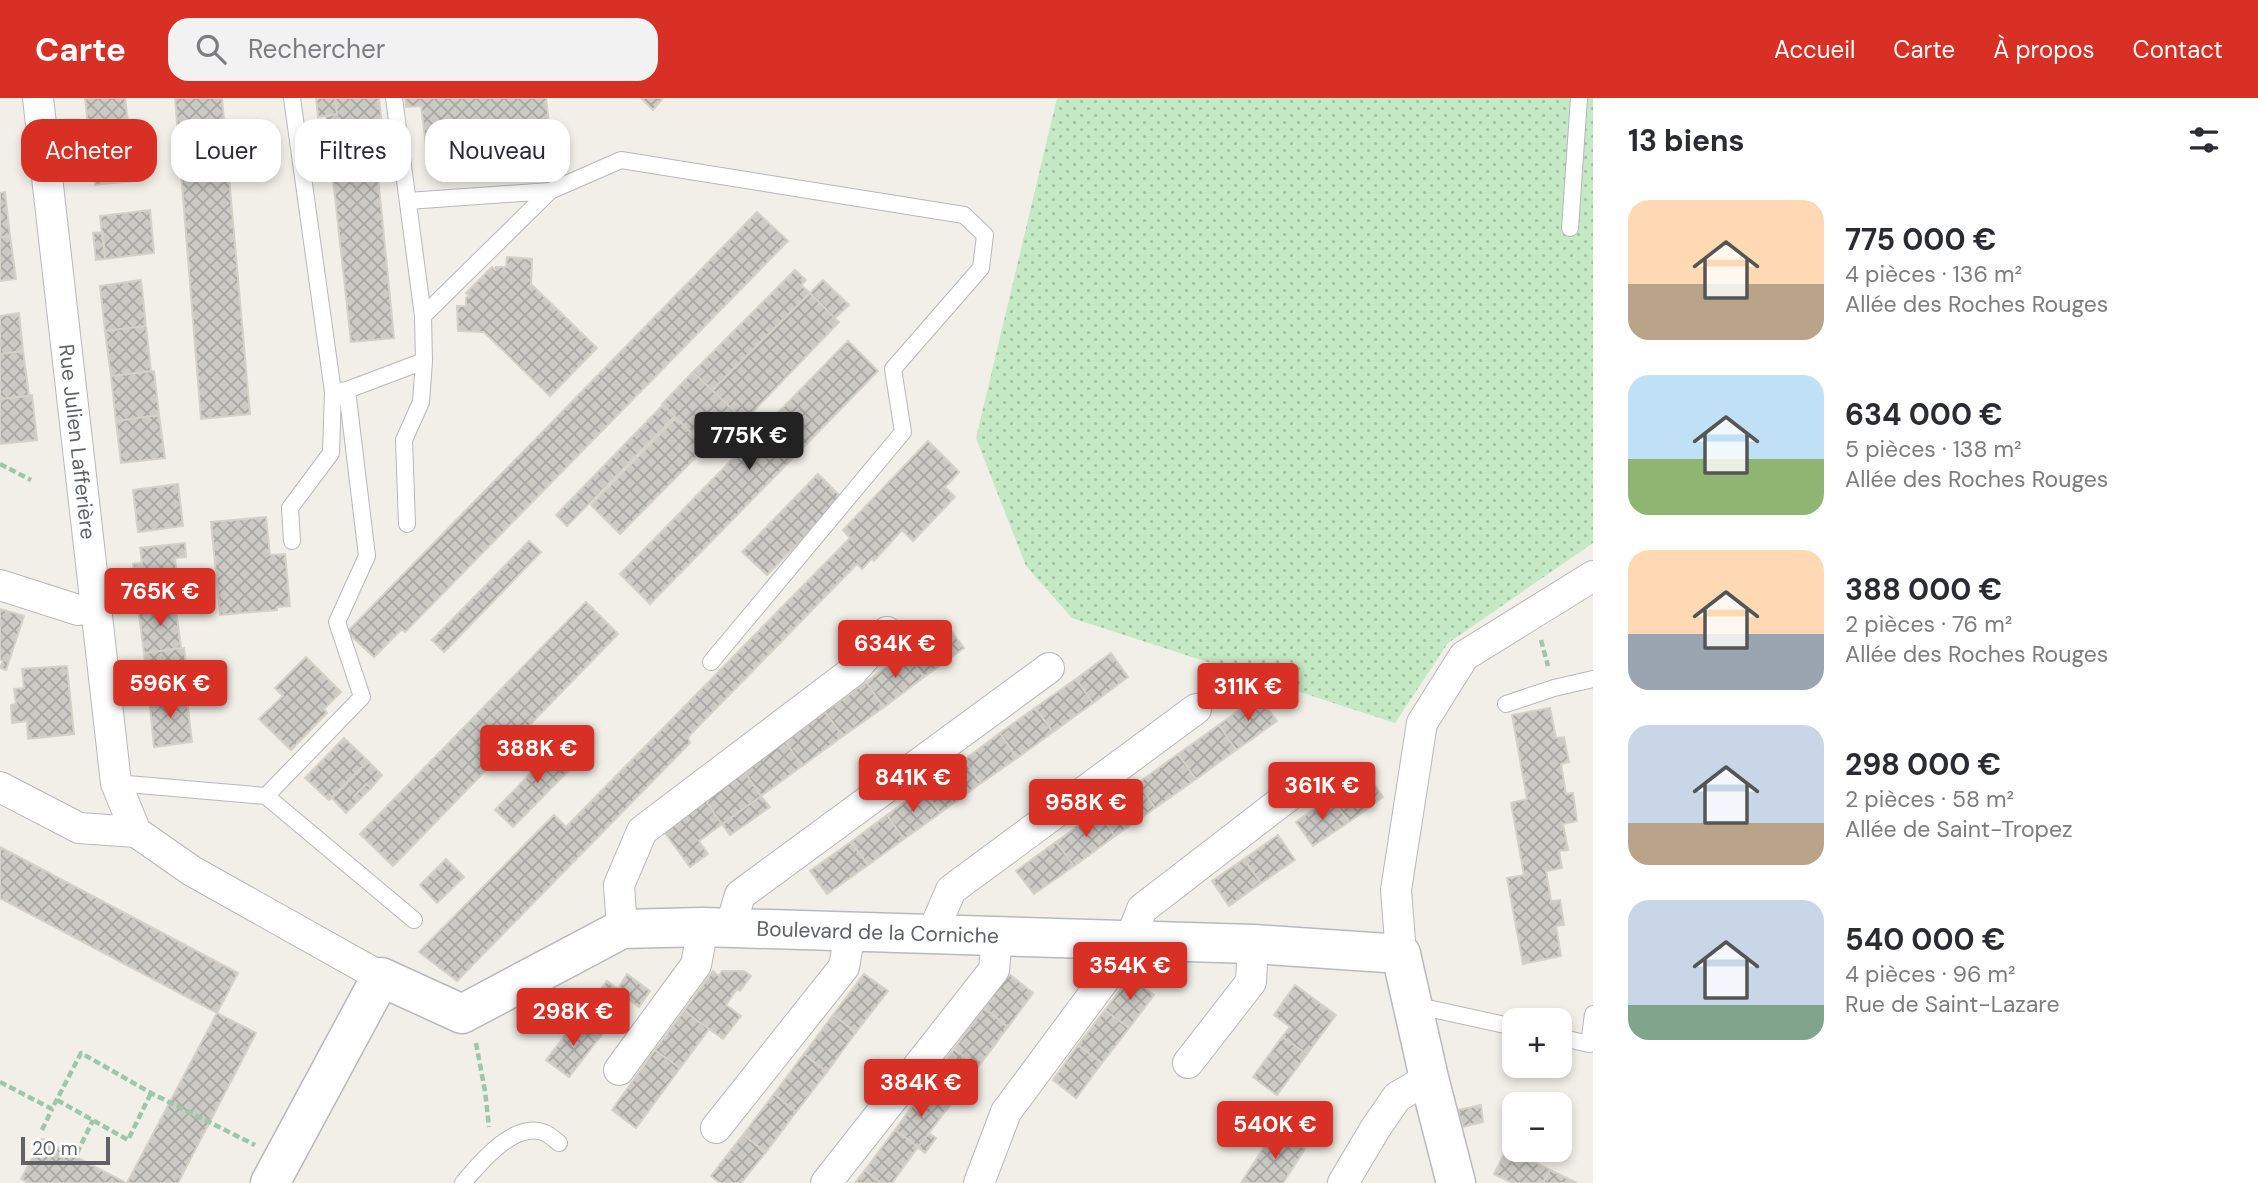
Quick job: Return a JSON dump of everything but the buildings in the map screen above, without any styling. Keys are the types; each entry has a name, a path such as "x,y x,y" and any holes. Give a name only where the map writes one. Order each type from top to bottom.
{"street":[{"name":"Rue Julien Lafferière","path":"38,98 116,783 136,832"},
{"path":"1456,1183 1411,1005 1401,954 1396,890 1422,723 1464,656 1593,576"},
{"path":"0,585 78,610 98,607"},
{"path":"622,929 619,886 642,831 852,672 887,632"},
{"path":"619,1070 696,965 716,928 740,895 1049,668"},
{"path":"932,934 951,890 1196,709"},
{"path":"979,1183 1006,1112 1107,976 1121,939 1142,909 1308,781"},
{"path":"0,787 79,828 136,832 192,870 381,977 463,1014"},
{"name":"Boulevard de la Corniche","path":"463,1014 622,929 716,928 1121,939 1401,954"},
{"path":"716,1128 844,967 850,932"},
{"path":"826,1183 994,970 997,936"},
{"path":"1188,1063 1251,982 1253,944"},
{"path":"277,1171 381,977"},
{"path":"1343,1183 1397,1097 1429,1078"}],"lane":[{"path":"266,796 362,697 337,622 367,556 292,98"},
{"path":"394,98 423,316 421,402 404,440 407,524"},
{"path":"1570,228 1579,98"},
{"path":"408,201 550,191 621,160 964,215 985,235 981,268 893,369 902,432 710,662"},
{"path":"423,316 550,191"},
{"path":"340,391 424,361"},
{"path":"292,541 290,508 331,453 340,391"},
{"path":"1506,704 1554,688 1593,679"},
{"path":"116,783 266,796 414,920"},
{"path":"1411,1005 1502,1024"},
{"path":"1572,1040 1589,1044 1593,1014"},
{"path":"463,1183 492,1151 522,1132 544,1132 559,1143"}],"path":[{"path":"0,464 31,480"},
{"path":"1534,612 1554,688"},
{"path":"463,1014 474,1037 485,1091 492,1151"},
{"path":"41,1130 80,1054 151,1093 277,1171"},
{"path":"0,1082 52,1109"},
{"path":"57,1100 128,1140 151,1093"},
{"path":"77,1153 93,1120"}],"green space":[{"path":"1057,98 1593,98 1593,543 1448,643 1395,723 1072,618 1026,566 976,438"}]}
